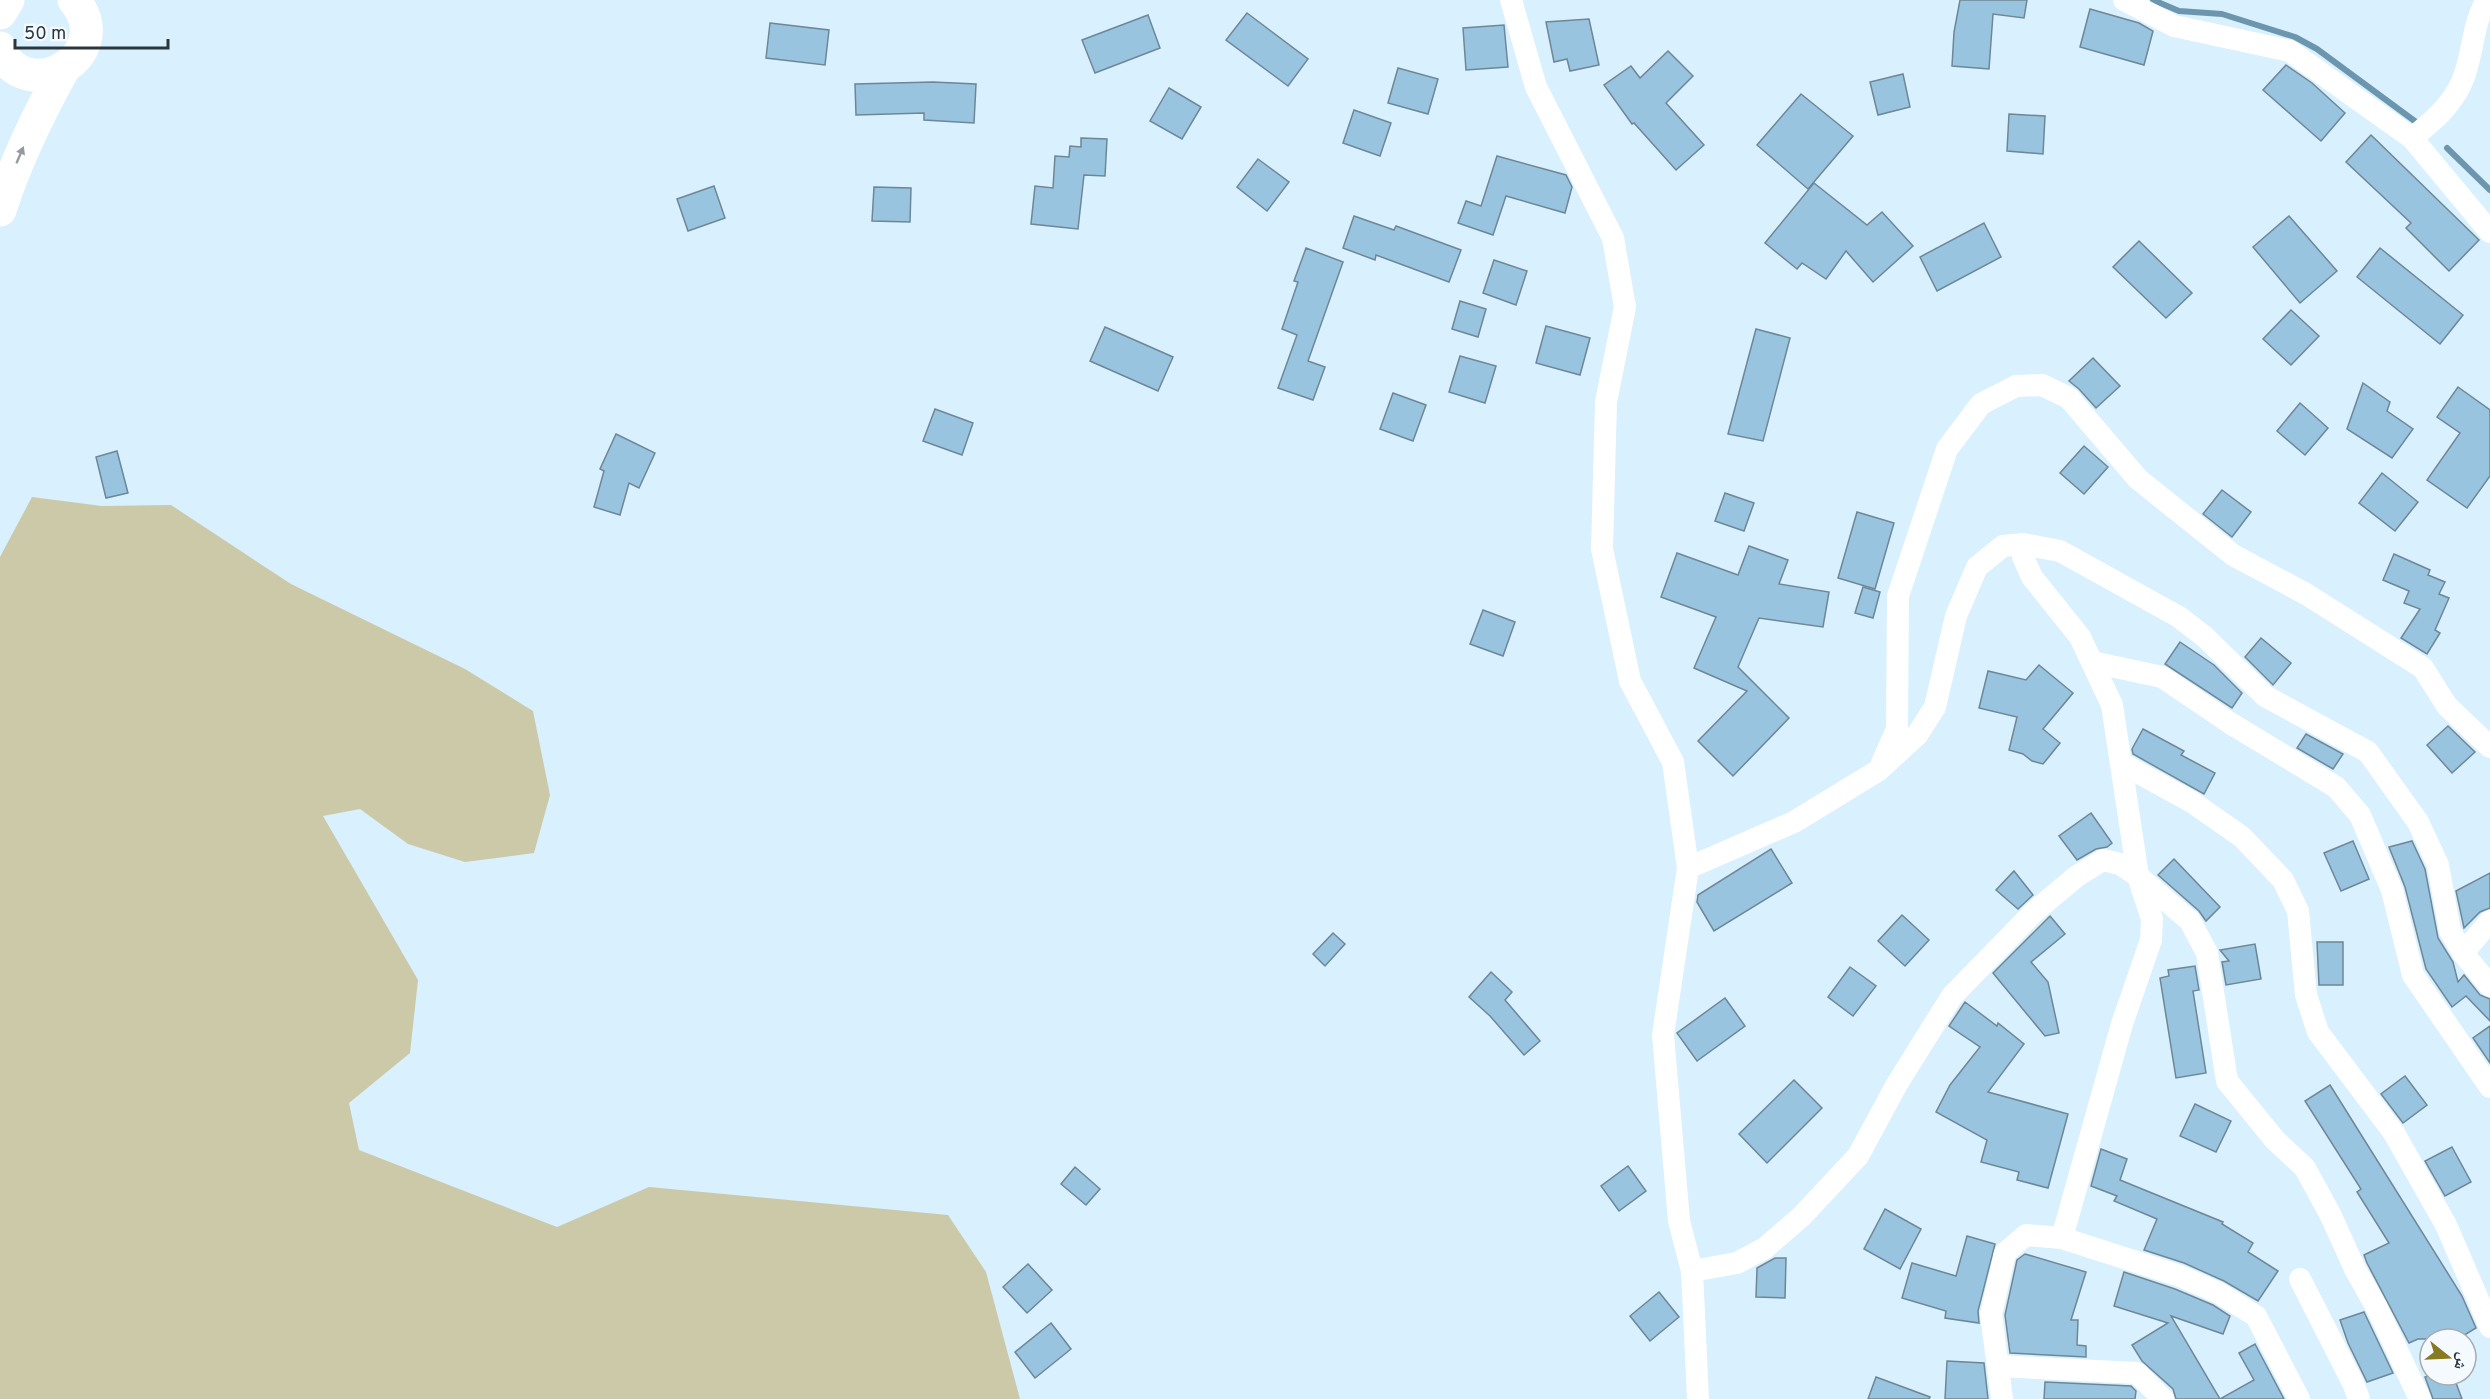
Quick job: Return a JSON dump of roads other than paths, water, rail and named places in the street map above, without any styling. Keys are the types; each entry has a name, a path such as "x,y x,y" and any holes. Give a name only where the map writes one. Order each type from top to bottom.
{"highway":[{"path":"1,59 29,74 52,74 63,70 72,63 85,43 86,30 81,3"},
{"path":"0,210 12,172 32,126 63,70"}],"street":[{"path":"1511,0 1536,87 1613,238 1625,307 1606,402 1602,549 1630,681 1673,762 1688,868 1663,1035 1679,1221 1692,1271 1698,1399"},
{"path":"2124,0 2174,26 2290,51 2412,138 2490,232"},
{"path":"2412,138 2443,113 2462,83 2480,11 2487,0"},
{"path":"1878,770 1897,729 1898,596 1947,449 1981,404 2016,386 2034,385 2042,385 2069,398 2138,479 2233,555 2306,594 2423,668 2447,706 2490,747"},
{"path":"1688,868 1794,822 1878,770 1917,735 1935,707 1956,616 1977,567 2003,546 2023,544 2060,551 2179,617 2205,637 2265,696 2368,752 2418,822 2438,866 2450,931 2463,953 2490,986"},
{"path":"2023,544 2023,557 2032,577 2080,637 2112,705 2138,876 2151,919 2151,940 2122,1024 2062,1238"},
{"path":"2092,662 2162,677 2230,723 2336,787 2360,814 2392,890 2413,975 2490,1088"},
{"path":"2121,763 2192,802 2242,837 2283,879 2298,911 2306,995 2318,1032 2394,1133 2446,1225 2490,1327"},
{"path":"1692,1271 1737,1263 1765,1248 1802,1216 1858,1156 1897,1084 1952,996 2034,912 2077,876 2103,860 2120,864 2138,876 2190,921 2207,953 2227,1081 2275,1140 2306,1168 2355,1269 2378,1308 2420,1399"},
{"path":"2463,953 2490,921"},
{"path":"2002,1399 1991,1314 2005,1253 2026,1235 2062,1238 2180,1275 2220,1293 2256,1316 2299,1399"},
{"path":"2300,1279 2354,1383 2359,1399"},
{"path":"1998,1366 2137,1373 2163,1399"}],"waterway":[{"path":"2153,0 2179,11 2222,14 2295,37 2317,49 2416,122"},
{"path":"2447,148 2490,190"}]}
